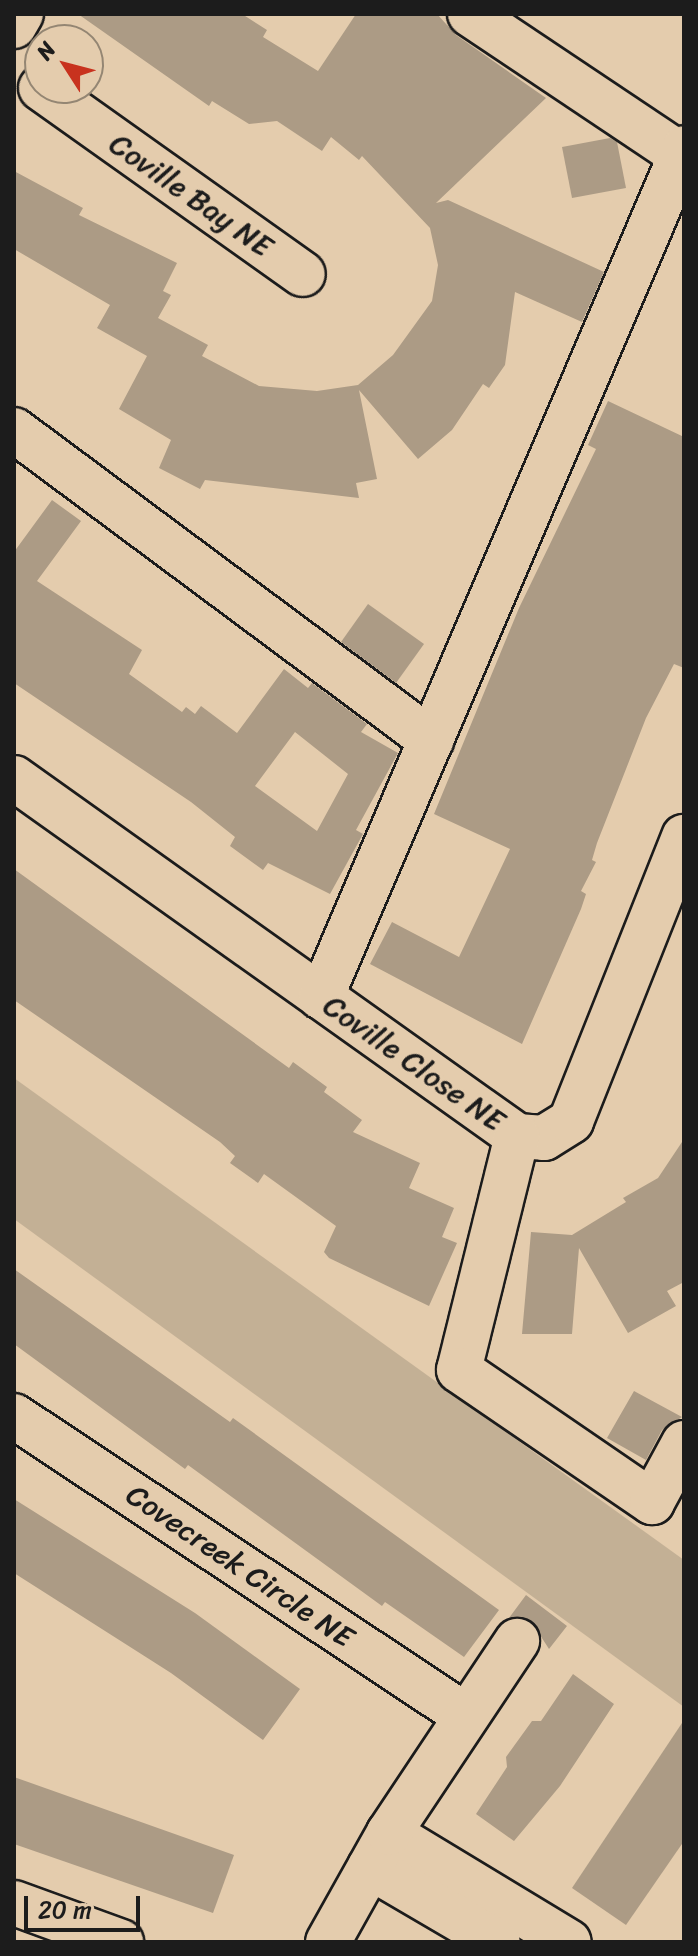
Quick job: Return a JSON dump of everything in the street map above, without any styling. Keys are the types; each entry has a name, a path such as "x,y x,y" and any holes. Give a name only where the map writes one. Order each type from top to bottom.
{"street":[{"path":"14,26 21,14"},
{"path":"321,997 683,152 470,14"},
{"name":"Coville Bay NE","path":"63,104 303,274"},
{"path":"14,430 431,740"},
{"name":"Coville Close NE","path":"14,778 517,1136 544,1138 571,1121 684,837"},
{"path":"517,1136 459,1370 652,1502 684,1443"},
{"name":"Covecreek Circle NE","path":"14,1416 466,1716"},
{"path":"328,1942 379,1850 517,1641"},
{"path":"379,1850 498,1942"},
{"path":"379,1850 569,1942"},
{"path":"14,1903 121,1942"}],"shaded area":[{"path":"14,1078 684,1560 684,1707 14,1219"}],"building":[{"path":"78,14 242,14 267,30 263,37 318,71 356,14 437,14 456,35 546,98 436,203 448,200 604,272 582,322 515,292 505,365 489,388 483,384 452,430 418,459 359,390 377,479 356,483 359,498 205,480 200,489 159,468 171,440 119,409 147,356 97,328 110,305 14,249 14,171 83,208 79,215 177,263 163,291 171,295 158,318 208,345 202,356 259,386 317,391 358,385 393,355 432,301 438,265 430,228 362,156 359,160 331,137 322,151 277,121 249,124 212,101 209,106 104,32 104,24 92,24"},
{"path":"610,138 617,142 626,188 572,198 562,147"},
{"path":"608,401 684,437 684,668 674,664 646,718 597,843 592,860 596,862 581,891 586,894 581,909 522,1044 370,964 392,922 459,957 510,849 434,814 519,608 596,449 588,445"},
{"path":"52,500 81,521 37,581 142,650 129,674 182,712 186,707 195,714 201,706 237,733 284,669 308,688 312,683 367,724 361,732 398,753 356,830 363,834 330,894 268,863 263,870 230,846 235,837 191,802 14,683 14,552","holes":["295,732 348,774 317,831 255,786"]},
{"path":"368,604 424,644 396,683 341,642"},
{"path":"14,869 289,1068 293,1062 327,1087 324,1092 362,1120 353,1132 420,1163 409,1188 454,1208 442,1237 457,1243 429,1306 329,1258 324,1252 336,1226 264,1174 258,1183 230,1163 235,1156 220,1142 14,1000"},
{"path":"684,1139 684,1282 667,1291 676,1306 628,1333 579,1248 572,1334 522,1334 531,1232 572,1235 626,1202 623,1198 658,1178"},
{"path":"14,1269 230,1422 233,1418 499,1610 464,1657 385,1602 382,1606 188,1465 185,1469 14,1344"},
{"path":"634,1391 682,1417 662,1430 646,1460 607,1438"},
{"path":"14,1499 195,1613 300,1689 263,1740 171,1673 14,1573"},
{"path":"526,1595 567,1626 549,1649 531,1621 509,1618"},
{"path":"573,1674 614,1704 560,1786 514,1841 476,1814 507,1767 506,1757 532,1721 541,1721"},
{"path":"684,1720 684,1841 626,1925 572,1888"},
{"path":"14,1777 234,1855 213,1913 14,1844"}]}
